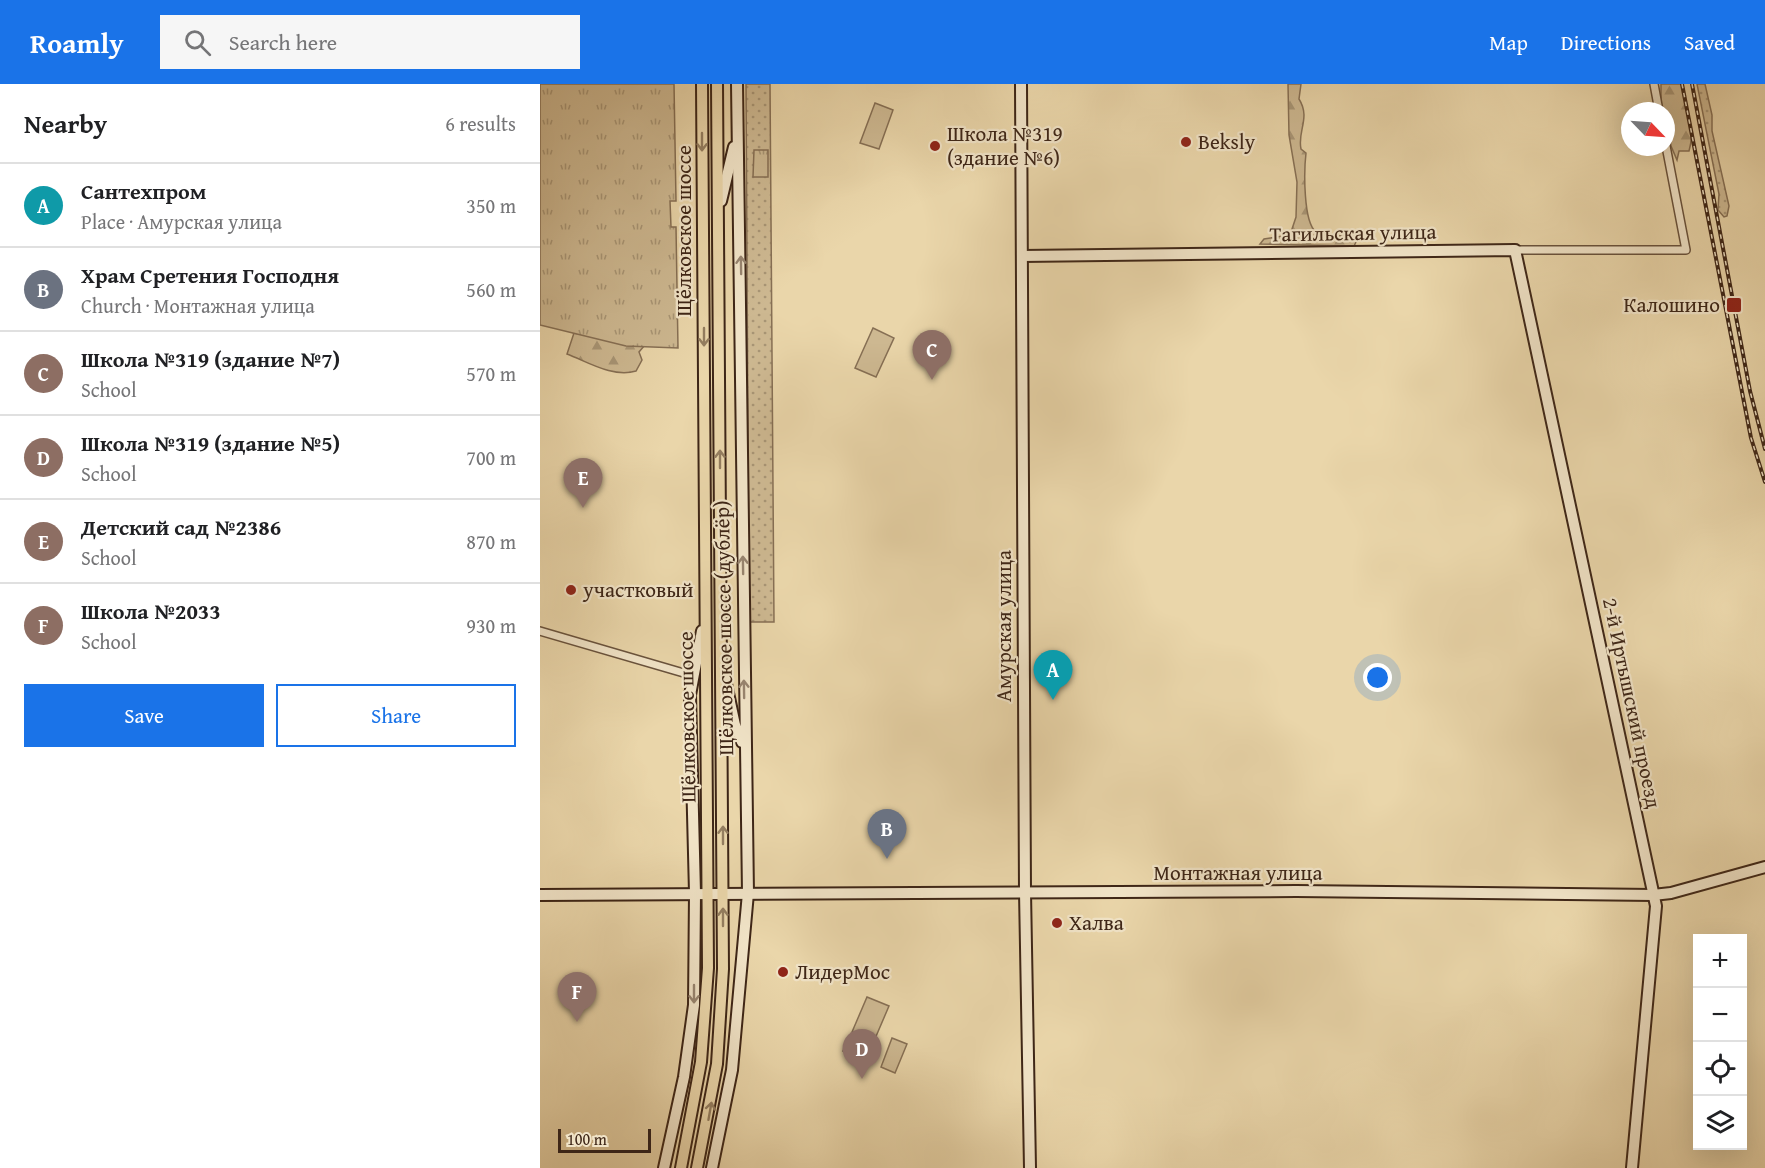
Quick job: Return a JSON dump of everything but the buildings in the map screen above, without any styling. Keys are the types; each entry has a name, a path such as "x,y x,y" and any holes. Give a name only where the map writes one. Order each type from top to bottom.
{"main road":[{"name":"Щёлковское шоссе","path":"681,1168 701,1062 706,1018 708,893 702,84"},
{"name":"Щёлковское шоссе","path":"698,1168 710,1110 722,1022 722,664 717,84"}],"street":[{"name":"Щёлковское шоссе (дублёр)","path":"712,1168 732,1070 748,893 737,84"},
{"name":"Амурская улица","path":"1021,84 1025,892 1030,1168"},
{"path":"1654,84 1657,102"},
{"path":"718,218 738,126"},
{"name":"Тагильская улица","path":"1022,256 1686,250 1668,156"},
{"name":"2-й Иртышский проезд","path":"1515,250 1656,906 1632,1168"},
{"name":"Щёлковское шоссе (дублёр)","path":"664,1168 677,1111 694,1005 695,893 690,694 706,604"},
{"path":"540,631 694,676"},
{"path":"722,664 735,725 745,747"},
{"name":"Монтажная улица","path":"540,895 1586,892 1653,895 1671,893 1765,867"},
{"path":"677,1111 701,1062"}],"green space":[{"path":"540,84 674,84 676,201 670,201 671,227 676,227 678,348 626,346 540,325"},
{"path":"746,84 770,84 774,622 749,622"},
{"path":"1288,84 1301,84 1299,99 1304,118 1300,142 1301,149 1306,153 1305,195 1312,226 1316,232 1325,235 1355,234 1357,240 1354,246 1260,244 1264,239 1290,235 1296,217 1297,182 1289,135"},
{"path":"1661,84 1683,84 1691,126 1691,143 1689,151 1679,151 1677,160 1675,155 1675,102 1661,102"},
{"path":"1697,84 1705,84 1712,115 1712,131 1729,206 1727,216 1724,217 1718,210 1719,194"},
{"path":"875,103 893,110 879,149 860,143"},
{"path":"754,150 768,150 768,177 753,177"},
{"path":"540,318 645,345 639,352 642,360 636,371 627,373 610,371 592,365 567,354 574,333"},
{"path":"873,328 894,338 876,377 855,368"},
{"path":"867,997 889,1006 874,1041 852,1032"},
{"path":"849,1036 874,1047 867,1061 843,1051"},
{"path":"892,1038 907,1044 895,1073 881,1067"}],"railway":[{"path":"1682,84 1751,438 1765,482"},
{"path":"1692,84 1750,391 1765,449"}],"place":[{"name":"Beksly","path":"1186,142"},
{"name":"Школа №319 (здание №6)","path":"935,146"},
{"name":"Калошино","path":"1734,305"},
{"name":"Школа №319 (здание №7)","path":"932,380"},
{"name":"Детский сад №2386","path":"583,508"},
{"name":"участковый","path":"571,590"},
{"name":"Сантехпром","path":"1053,700"},
{"name":"Храм Сретения Господня","path":"887,859"},
{"name":"Халва","path":"1057,923"},
{"name":"ЛидерМос","path":"783,972"},
{"name":"Школа №2033","path":"577,1022"},
{"name":"Школа №319 (здание №5)","path":"862,1079"}]}
